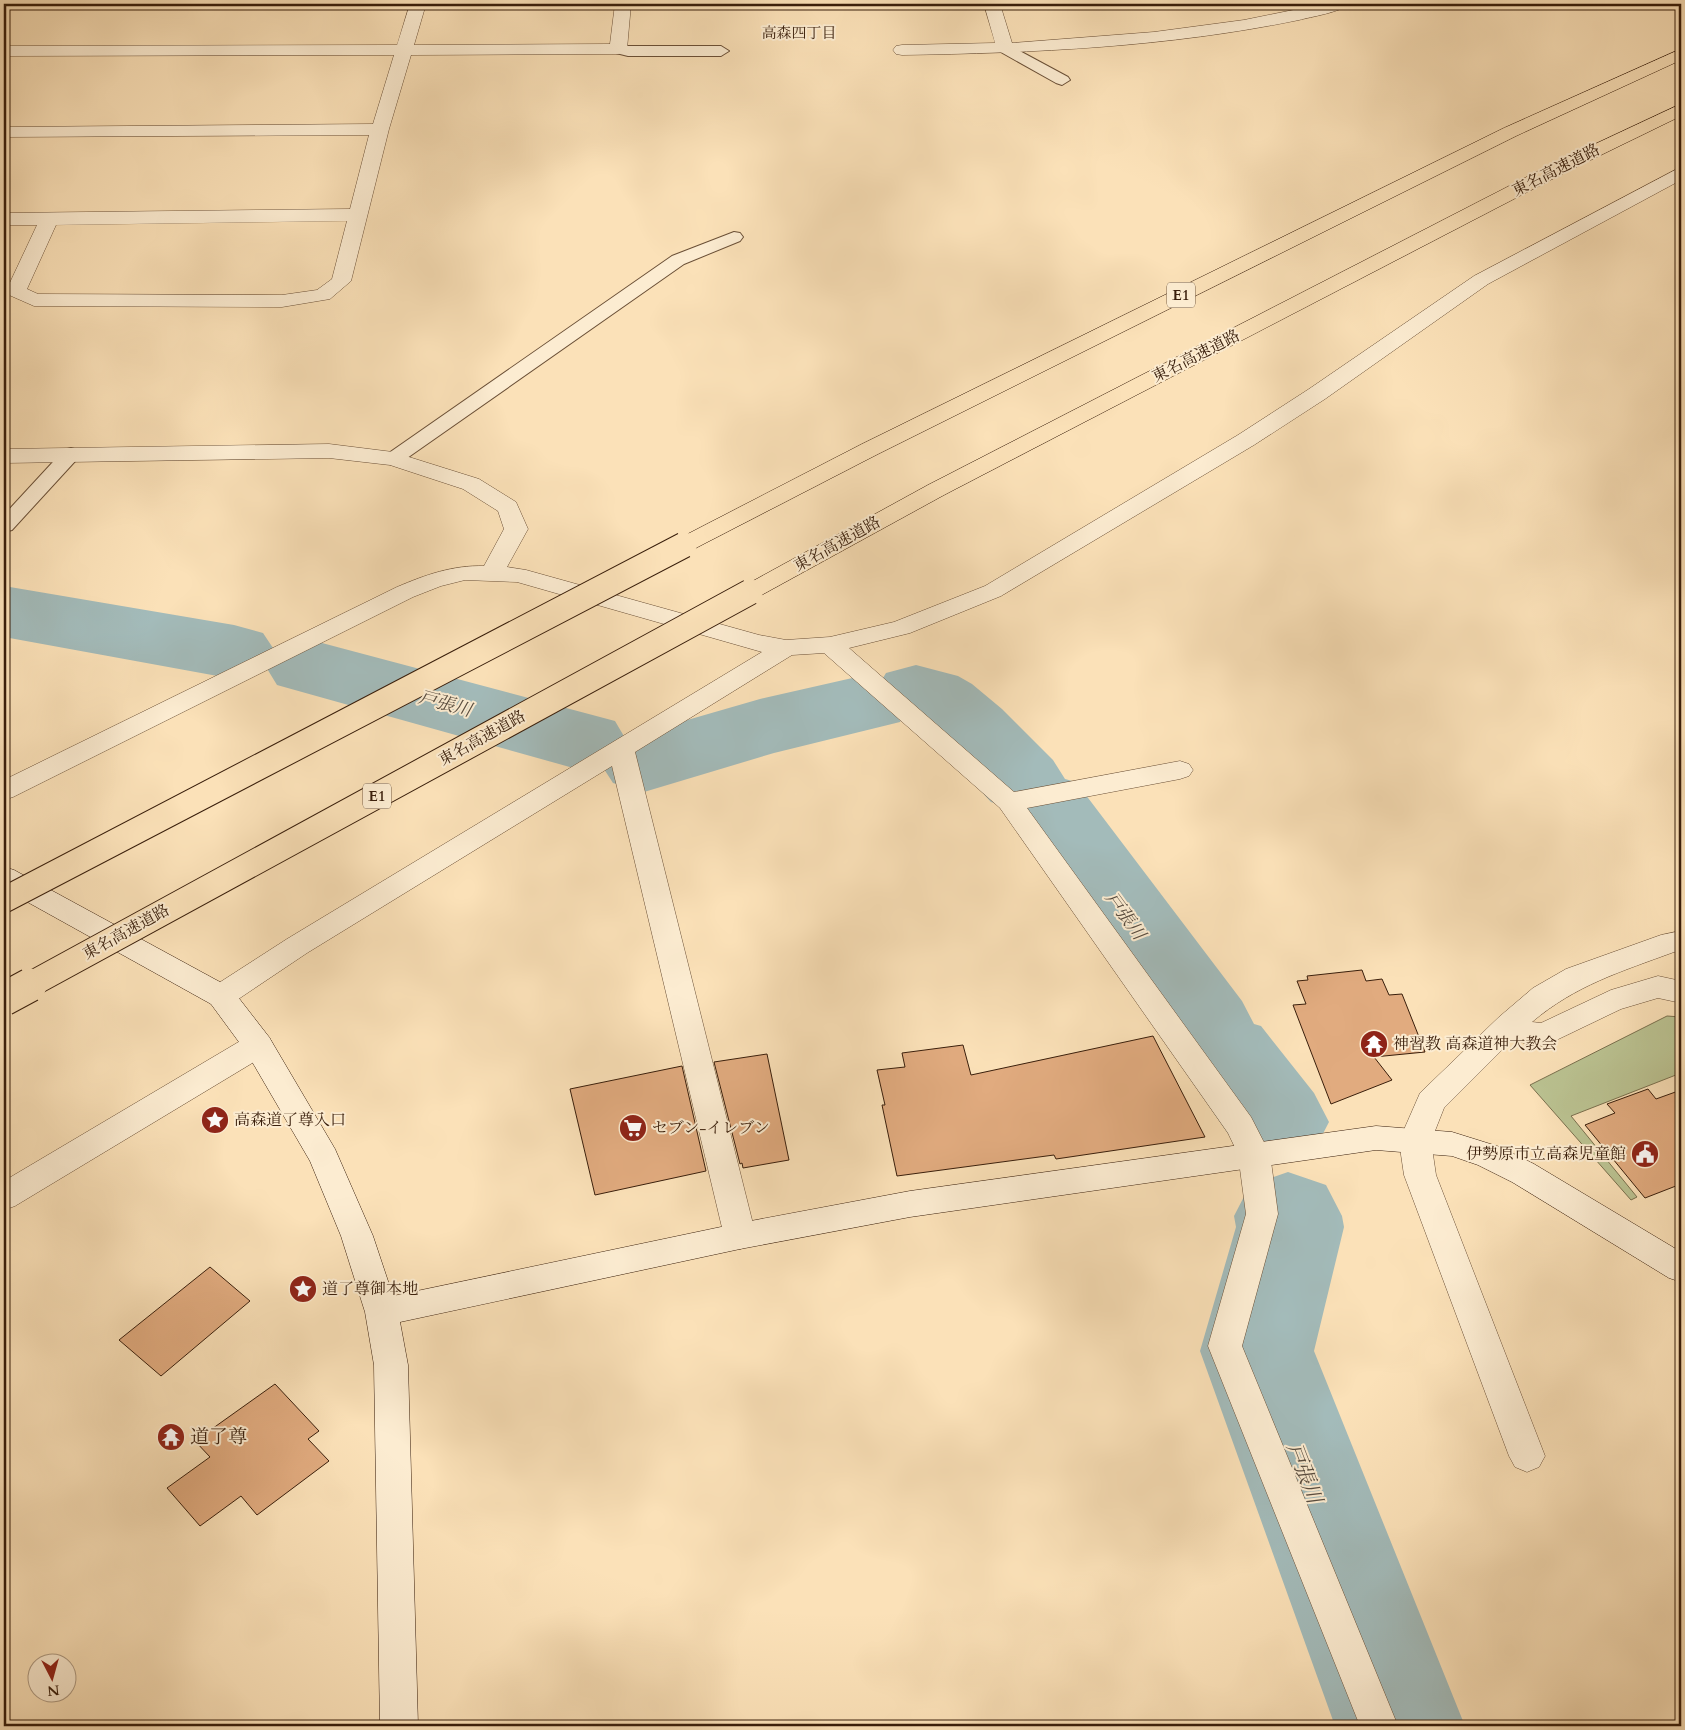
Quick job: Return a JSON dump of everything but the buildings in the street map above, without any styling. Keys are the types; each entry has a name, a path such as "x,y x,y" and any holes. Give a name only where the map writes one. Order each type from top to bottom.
{"highway":[{"name":"E1","path":"4,900 870,449 1502,137 1681,54"},
{"name":"東名高速道路","path":"4,999 954,481 1555,170 1681,109"}],"street":[{"path":"49,218 16,291 34,300 282,301 322,295 341,281 380,129 418,4"},
{"path":"4,51 618,49 623,4"},
{"path":"992,4 1005,48"},
{"path":"902,50 1082,45 1187,34 1277,19 1340,4"},
{"path":"4,132 380,129"},
{"path":"4,791 405,592 442,578 465,573 493,572 518,575 757,643 786,648 830,645 902,628 993,591 1246,440 1317,394 1481,280 1681,173"},
{"path":"4,219 358,215"},
{"path":"4,269 27,268"},
{"path":"4,456 329,451 392,459 471,484 508,507 516,529 493,572"},
{"path":"830,645 876,683 973,773 1009,802 1240,1126 1254,1154 1262,1214 1226,1346 1378,1726"},
{"path":"221,996 296,946 786,648"},
{"path":"621,747 740,1236"},
{"path":"1009,802 1180,770"},
{"path":"4,877 221,996 258,1045 324,1158 357,1236 382,1312 391,1365 399,1726"},
{"path":"1527,1456 1420,1175 1415,1141 1431,1100 1509,1025 1543,996 1576,977 1681,940"},
{"path":"1509,1025 1529,1034 1544,1035 1611,1001 1658,987 1681,992"},
{"path":"4,1197 258,1045"},
{"path":"382,1312 740,1236 910,1204 1376,1138 1452,1144 1489,1156 1523,1173 1681,1268"}],"lane":[{"path":"1005,48 1030,64 1062,80"},
{"path":"618,49 628,51 721,50"},
{"path":"392,459 678,260 734,237"},
{"path":"6,526 71,454"}],"green space":[{"path":"1667,1016 1681,1017 1681,1073 1571,1116 1637,1197 1631,1200 1530,1085"}],"waterway":[{"name":"戸張川","path":"4,612 234,652"},
{"name":"戸張川","path":"307,666 584,742"},
{"name":"戸張川","path":"916,693 928,696 956,715 1022,781"},
{"name":"戸張川","path":"644,762 760,728 870,702"},
{"name":"戸張川","path":"1044,804 1207,1028"},
{"name":"戸張川","path":"1225,1053 1277,1122"},
{"name":"戸張川","path":"1288,1216 1290,1227 1257,1351 1400,1726"}],"place":[{"name":"神習教 高森道神大教会","path":"1374,1044"},
{"name":"高森道了尊入口","path":"215,1120"},
{"name":"セブン-イレブン","path":"633,1128"},
{"name":"伊勢原市立高森児童館","path":"1645,1154"},
{"name":"道了尊御本地","path":"303,1289"},
{"name":"道了尊","path":"171,1437"}],"district":[{"name":"高森四丁目","path":"799,33"}]}
